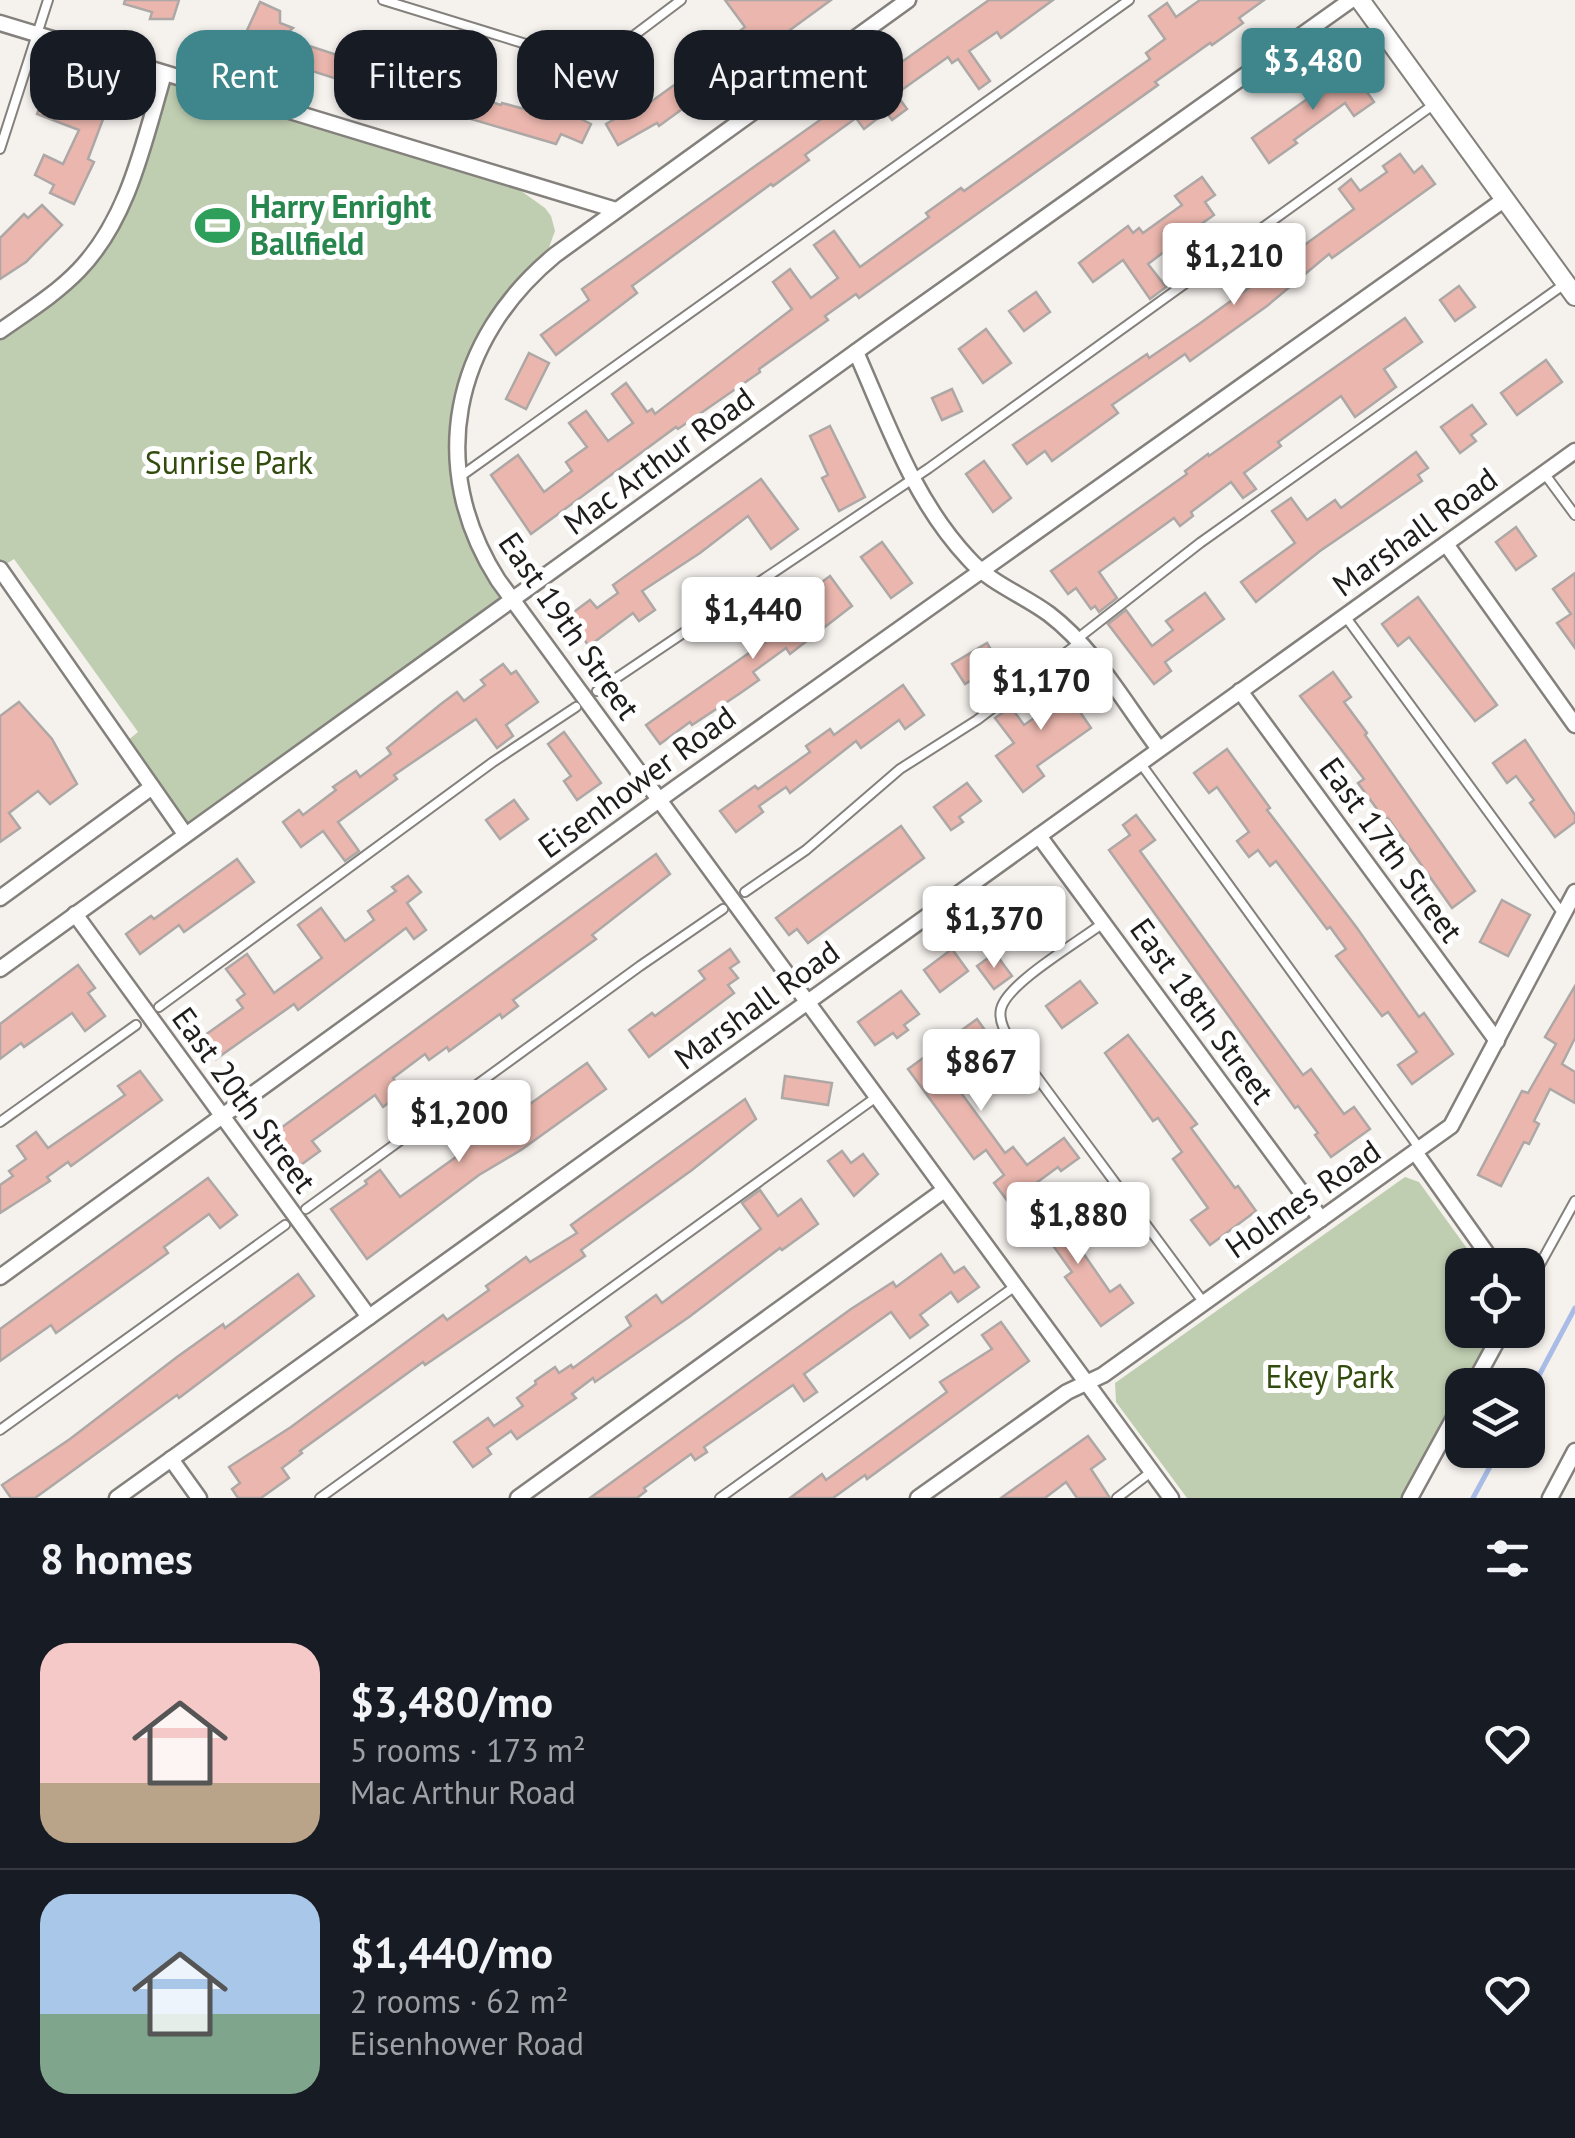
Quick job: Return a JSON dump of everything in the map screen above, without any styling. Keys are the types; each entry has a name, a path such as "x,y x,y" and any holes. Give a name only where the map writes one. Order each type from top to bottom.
{"street":[{"name":"East 19th Street","path":"908,0 538,269 498,317 480,349 458,419 457,478 470,530 513,600 1171,1498"},
{"name":"Mac Arthur Road","path":"0,969 1352,0"},
{"path":"1360,0 1571,289"},
{"path":"0,23 30,32"},
{"path":"156,71 616,210"},
{"path":"0,331 69,280 105,237 126,194 164,74"},
{"name":"Eisenhower Road","path":"0,1277 659,800 1504,199"},
{"path":"856,352 912,480 942,527 994,582 1048,613 1078,641 1159,750"},
{"name":"Marshall Road","path":"117,1498 1575,451"},
{"path":"1446,544 1575,725"},
{"path":"0,569 185,834"},
{"name":"East 17th Street","path":"1240,691 1497,1041"},
{"path":"0,898 152,787"},
{"name":"East 18th Street","path":"1038,836 1321,1219"},
{"name":"Holmes Road","path":"918,1498 1068,1392 1103,1375 1452,1126 1575,892"},
{"name":"East 20th Street","path":"76,914 369,1317"},
{"path":"1418,1150 1484,1248"},
{"path":"518,1498 944,1191"},
{"path":"1410,1498 1445,1435"},
{"path":"1550,1498 1575,1451"},
{"path":"171,1459 199,1498"}],"lane":[{"path":"38,30 48,0"},
{"path":"383,0 589,60 604,58 681,0"},
{"path":"457,478 1129,0"},
{"path":"0,149 30,56"},
{"path":"597,692 912,480 1435,103"},
{"path":"745,892 806,850 900,768 977,720 1200,543 1571,289"},
{"path":"1544,473 1575,515"},
{"path":"1345,616 1563,914"},
{"path":"160,1007 477,774 576,707"},
{"path":"1140,763 1418,1150"},
{"path":"306,1209 723,909"},
{"path":"1102,924 1017,987 1002,1006 1002,1024 1014,1046 1204,1303"},
{"path":"0,1122 136,1025"},
{"path":"320,1498 876,1098"},
{"path":"1545,1255 1575,1201"},
{"path":"0,1430 285,1226"},
{"path":"720,1498 1014,1287"},
{"path":"1117,1498 1152,1472"}],"green space":[{"name":"Sunrise Park","path":"164,74 176,78 176,120 314,119 499,175 545,208 555,231 548,250 498,317 458,419 462,507 513,600 185,834 122,745 138,732 14,559 0,568 0,331 43,301 105,237 147,120 156,120 156,96"},
{"name":"Ekey Park","path":"1405,1177 1419,1182 1467,1248 1445,1248 1445,1348 1484,1348 1473,1368 1445,1368 1445,1419 1401,1498 1187,1498 1116,1402 1115,1383"}],"building":[{"path":"125,0 179,0 173,19 150,19 152,12 124,4"},
{"path":"725,0 831,0 790,30 741,30 745,27"},
{"path":"989,0 1053,0 1001,38 997,32 969,51 990,81 979,89 958,59 952,63 948,57 903,89 903,61"},
{"path":"1200,0 1264,0 1239,18 1243,23 1155,82 1158,85 859,298 856,294 825,316 828,320 760,372 676,427 531,534 491,475 518,455 544,492 572,471 566,462 587,447 569,423 586,411 608,441 633,423 612,394 626,383 647,412 652,409 655,414 792,309 773,282 790,269 811,298 838,278 814,245 834,231 860,267 929,217 926,213 961,188 964,191 1150,59 1146,53 1165,39 1149,16 1167,3 1176,17"},
{"path":"260,2 280,11 280,23 293,28 291,30 247,30"},
{"path":"314,48 334,54 334,78 314,72"},
{"path":"1347,64 1374,102 1354,116 1345,103 1269,163 1252,138 1330,83 1327,78"},
{"path":"674,85 674,115 618,145 606,124 613,120 654,120 654,100"},
{"path":"502,103 517,107 517,120 583,120 591,124 582,143 561,134 556,144 474,120 497,120 497,104"},
{"path":"53,120 103,120 88,159 94,162 74,204 50,193 54,185 35,175 44,155 63,164 79,130"},
{"path":"820,120 853,120 805,155 809,160 632,286 637,293 556,355 541,335 589,300 582,289"},
{"path":"857,120 876,120 864,129"},
{"path":"1400,154 1414,173 1422,166 1435,184 1332,258 1329,254 1267,306 1190,361 1185,354 1112,405 1118,413 1052,461 1045,451 1027,464 1013,445 1147,354 1149,358 1264,277 1260,271 1289,250 1292,254 1354,209 1339,189 1351,179 1360,191 1387,172 1383,166"},
{"path":"1202,177 1215,195 1205,202 1214,215 1194,229 1200,237 1182,250 1177,242 1148,264 1166,287 1150,299 1123,260 1093,282 1079,263 1128,226 1133,233 1139,228 1143,233 1182,205 1175,196"},
{"path":"42,205 62,225 26,262 0,279 0,238 24,214 28,218"},
{"path":"1459,286 1475,307 1455,321 1440,300"},
{"path":"1036,292 1050,312 1024,331 1009,311"},
{"path":"1405,318 1422,342 1384,369 1396,387 1355,417 1341,396 1278,442 1281,446 1244,473 1256,489 1243,498 1231,482 1191,512 1193,516 1180,526 1174,518 1099,572 1117,598 1099,612 1095,606 1091,609 1076,588 1068,594 1051,571 1187,474 1185,471 1208,454"},
{"path":"986,329 1011,363 983,383 959,349"},
{"path":"529,353 549,363 526,409 506,399"},
{"path":"1546,360 1562,382 1517,415 1501,393"},
{"path":"952,389 962,411 942,420 932,398"},
{"path":"1472,405 1486,424 1471,435 1476,441 1460,453 1441,427"},
{"path":"830,426 865,497 839,511 822,478 828,475 810,436"},
{"path":"1416,452 1428,468 1418,475 1422,481 1320,551 1256,602 1241,582 1295,543 1272,511 1291,498 1307,520 1335,500 1341,508"},
{"path":"984,461 1011,498 993,512 966,474"},
{"path":"761,479 798,529 771,549 748,516 642,591 655,610 639,621 633,613 589,646 567,617 590,600 597,608 618,593 613,585"},
{"path":"1516,527 1536,556 1516,570 1496,542"},
{"path":"882,542 912,583 891,598 861,557"},
{"path":"1575,573 1575,648 1557,623 1571,614 1553,589"},
{"path":"830,576 852,606 790,654 786,648 753,672 759,680 660,744 646,725 812,609 803,596"},
{"path":"1205,593 1224,619 1165,662 1171,671 1154,684 1108,624 1126,610 1152,646 1173,630 1166,621"},
{"path":"1418,597 1497,705 1475,721 1409,637 1398,646 1382,624"},
{"path":"987,643 999,663 965,684 952,664"},
{"path":"503,664 511,674 516,671 538,702 506,725 513,736 497,748 476,719 394,775 397,779 338,822 359,851 345,861 323,831 301,847 283,822 299,810 303,815 356,771 360,777 391,754 387,748 441,704 457,692 464,701 485,685 481,680"},
{"path":"1058,669 1071,686 1065,690 1091,728 1037,766 1044,776 1023,792 996,756 1014,743 995,718 1011,707 1024,725 1053,705 1038,684"},
{"path":"1333,672 1351,697 1344,702 1365,735 1475,891 1452,908 1358,783 1364,779 1300,696"},
{"path":"903,685 924,715 905,729 899,720 861,748 856,741 790,793 786,787 759,806 763,812 736,832 720,811 810,752 806,746 830,729 834,735"},
{"path":"19,702 52,739 77,784 50,804 38,791 9,813 20,828 0,842 0,716"},
{"path":"564,732 601,783 577,800 564,781 571,776 548,744"},
{"path":"1525,740 1575,815 1575,822 1555,837 1516,776 1507,783 1493,763"},
{"path":"1227,749 1270,808 1267,810 1419,1017 1424,1013 1453,1054 1412,1084 1398,1065 1417,1052 1388,1012 1382,1016 1336,956 1346,949 1276,861 1270,866 1258,850 1249,857 1237,841 1249,832 1217,787 1209,793 1194,773"},
{"path":"967,783 981,801 959,817 963,822 951,830 934,807"},
{"path":"514,800 528,819 500,839 486,820"},
{"path":"1136,815 1155,840 1140,851 1303,1075 1311,1069 1344,1114 1354,1107 1370,1129 1331,1157 1315,1135 1318,1133 1298,1106 1295,1108 1109,850 1130,835 1123,825"},
{"path":"901,826 924,858 808,943 797,929 789,935 776,918"},
{"path":"656,854 670,874 592,935 596,939 513,1000 518,1006 502,1018 500,1014 449,1051 447,1047 429,1060 425,1054 393,1078 403,1092 383,1107 375,1095 312,1141 320,1151 298,1167 274,1133"},
{"path":"237,859 254,882 184,932 179,925 140,954 126,934 151,916 154,919"},
{"path":"408,876 421,892 407,903 426,930 414,939 406,928 298,1010 294,1004 216,1059 201,1038 243,1008 237,1000 245,994 226,969 247,954 274,993 322,958 298,925 321,908 345,941 374,920 368,911 396,891 392,887"},
{"path":"1026,897 1041,919 994,953 978,932"},
{"path":"1502,900 1530,915 1508,956 1480,942"},
{"path":"730,949 739,962 730,968 738,978 728,985 734,993 649,1057 629,1030 705,979 699,971"},
{"path":"952,949 968,971 940,992 924,970"},
{"path":"995,953 1012,976 994,989 977,966"},
{"path":"78,965 95,988 88,993 105,1016 85,1031 72,1013 0,1059 0,1024"},
{"path":"1080,981 1097,1003 1062,1028 1046,1006"},
{"path":"1575,986 1575,1038 1562,1064 1575,1072 1575,1103 1550,1089 1534,1121 1539,1124 1529,1144 1524,1142 1501,1186 1478,1175 1522,1091 1528,1093 1556,1044 1545,1037"},
{"path":"901,991 919,1014 904,1025 908,1030 897,1038 893,1033 875,1045 858,1022"},
{"path":"977,1019 992,1040 955,1067 971,1088 962,1094 1005,1153 1013,1147 1027,1165 1064,1138 1079,1158 1061,1171 1058,1167 1009,1203 994,1183 1004,1175 986,1150 974,1159 908,1069"},
{"path":"1128,1035 1197,1124 1191,1128 1256,1211 1210,1245 1191,1220 1208,1208 1173,1159 1182,1152 1158,1118 1153,1121 1105,1053"},
{"path":"587,1063 606,1089 479,1175 367,1259 331,1209 380,1170 400,1197 463,1152 440,1121 457,1108 482,1142"},
{"path":"140,1071 162,1100 0,1213 0,1185 13,1176 9,1171 26,1159 17,1146 36,1132 48,1148 125,1095 118,1086"},
{"path":"785,1076 832,1083 828,1105 782,1098"},
{"path":"745,1099 756,1119 581,1250 585,1256 425,1365 423,1362 300,1451 282,1468 289,1478 261,1498 238,1498 232,1489 240,1483 229,1467 291,1427 443,1315 447,1320 526,1257 530,1262 577,1233 571,1225"},
{"path":"842,1151 851,1163 863,1154 878,1174 854,1196 828,1161"},
{"path":"208,1178 237,1215 220,1228 209,1214 164,1247 168,1253 56,1333 51,1325 0,1361 0,1329"},
{"path":"760,1190 778,1216 801,1199 818,1224 595,1382 593,1378 572,1394 576,1398 517,1439 511,1431 487,1448 491,1454 473,1467 454,1442 488,1418 494,1426 523,1406 517,1398 535,1381 555,1367 559,1373 571,1365 573,1368 631,1326 626,1317 656,1295 662,1303 761,1229 742,1203"},
{"path":"1050,1205 1110,1292 1120,1285 1133,1303 1101,1326 1065,1277 1072,1272 1047,1237 1036,1245 1021,1225"},
{"path":"941,1254 954,1273 964,1267 979,1287 958,1302 951,1292 920,1315 928,1325 910,1338 891,1312 804,1374 817,1392 804,1401 793,1385 704,1447 707,1452 695,1460 691,1454 644,1488 646,1491 637,1498 590,1498 851,1309 893,1282 896,1287"},
{"path":"298,1274 314,1296 179,1398 177,1395 35,1498 11,1498 2,1485"},
{"path":"1001,1322 1029,1361 867,1479 865,1475 833,1498 790,1498 822,1474 826,1480 947,1392 940,1382 992,1349 982,1335"},
{"path":"1088,1436 1105,1459 1091,1469 1110,1498 1077,1498 1066,1482 1045,1498 1001,1498"}],"waterway":[{"path":"1543,1368 1575,1308"},
{"path":"1473,1498 1489,1468"}],"place":[{"name":"Harry Enright Ballfield","path":"217,225"}]}
